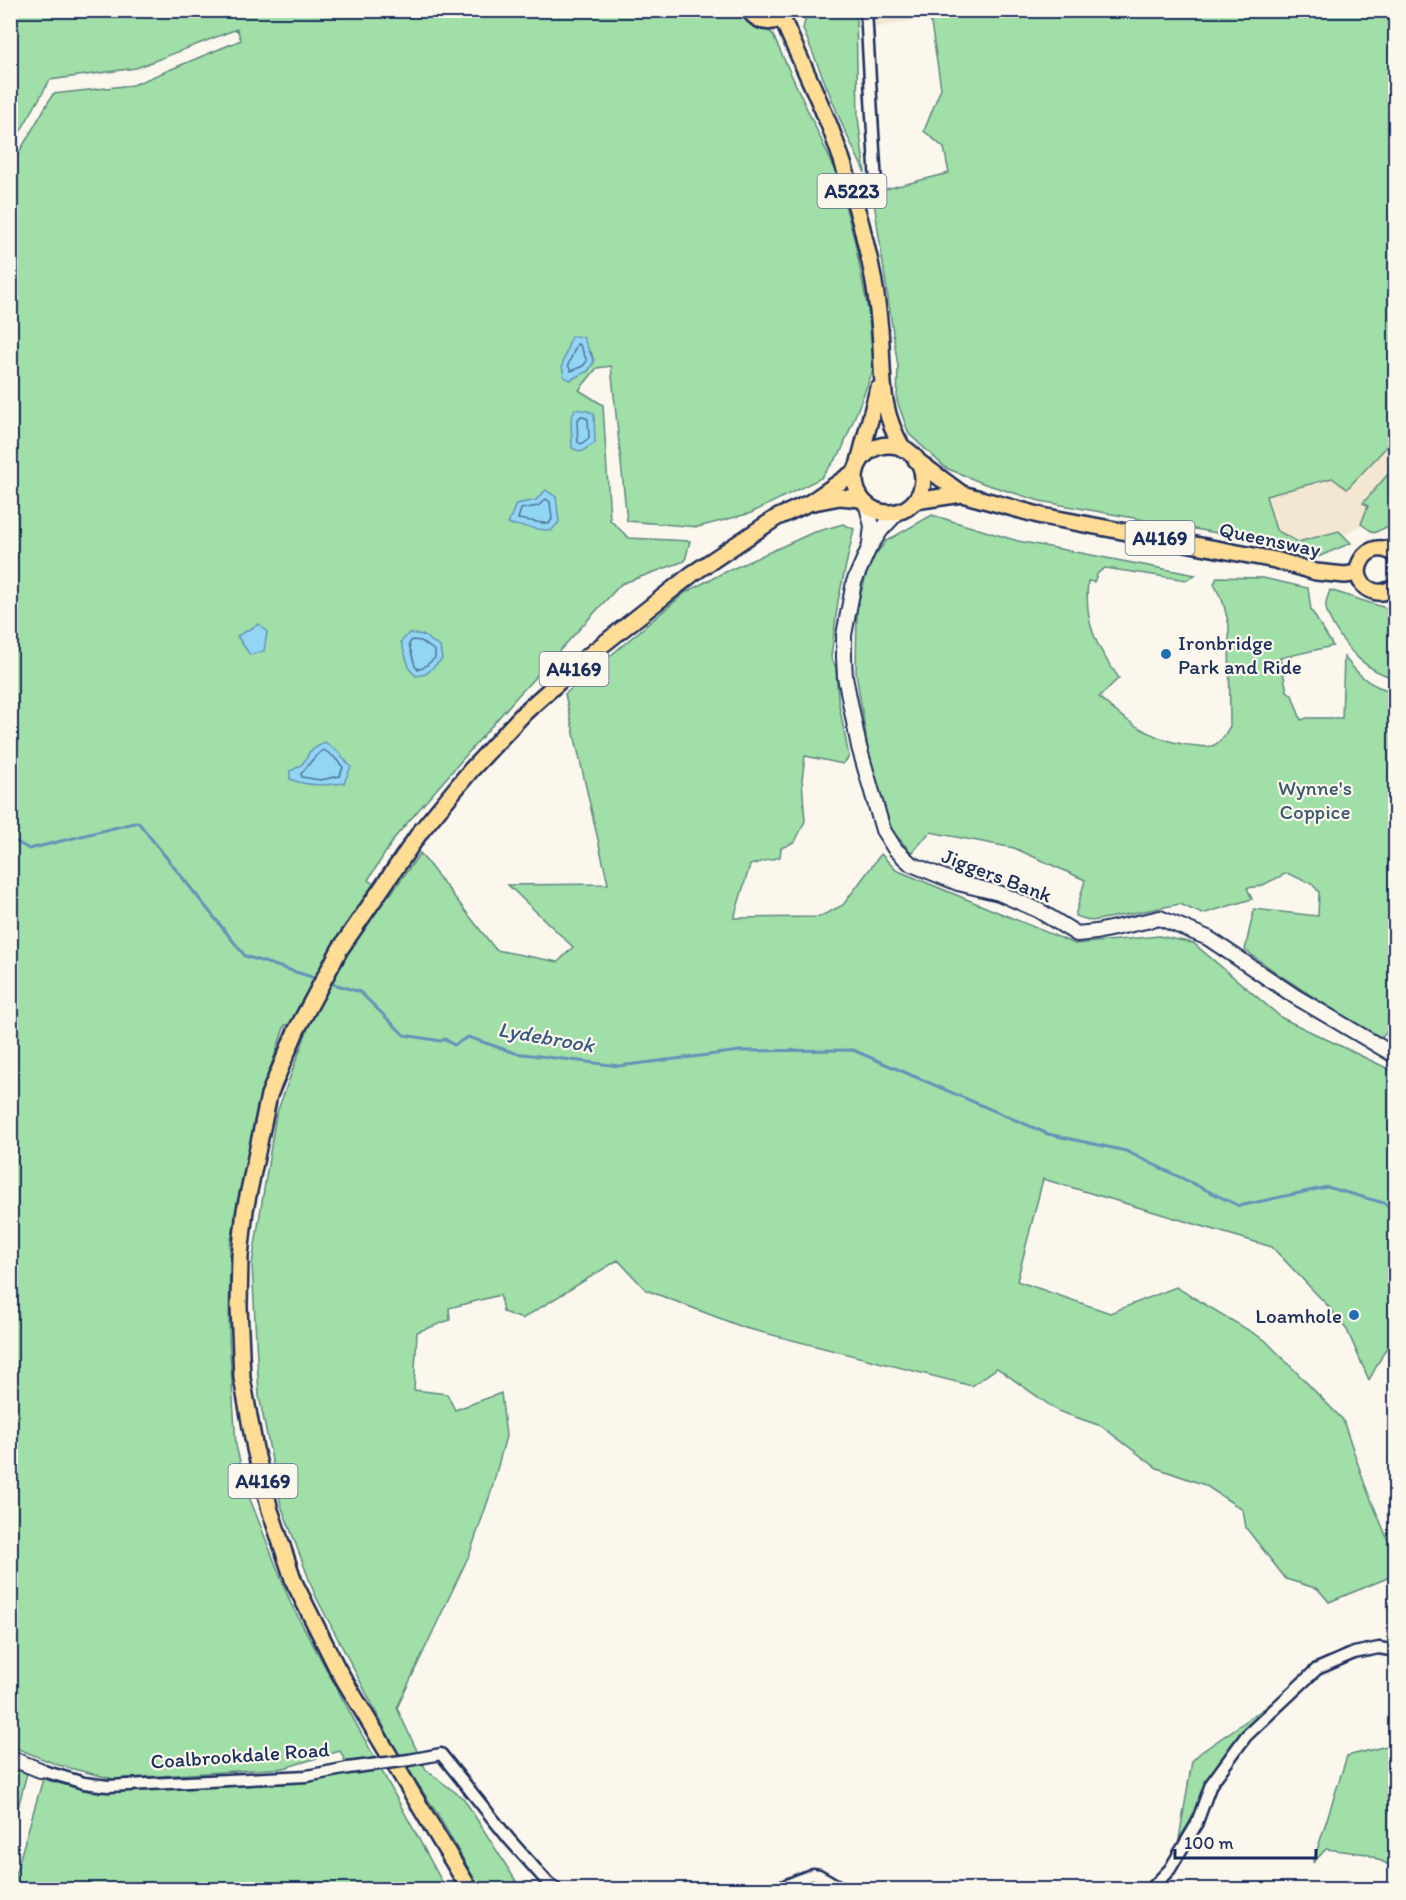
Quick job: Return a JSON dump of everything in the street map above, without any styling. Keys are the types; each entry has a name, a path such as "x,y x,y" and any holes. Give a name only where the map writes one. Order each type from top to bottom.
{"main road":[{"path":"749,10 760,20 767,22 786,14"},
{"name":"A5223","path":"786,14 855,198 871,266 880,330 881,375 885,407 903,449"},
{"name":"A5223","path":"858,467 881,375"},
{"path":"894,446 903,449 916,460 921,470 920,491 915,501 898,512 877,511 864,503 855,481 858,467 874,449 894,446"},
{"name":"Queensway","path":"916,460 962,494 1042,516 1275,560 1316,572 1345,576 1358,573"},
{"name":"A4169","path":"470,1890 337,1668 294,1581 270,1509 255,1449 242,1378 239,1306 240,1256 245,1210 269,1095 296,1030 340,949 382,886 421,831 471,770 525,712 582,662 692,574 776,518 811,502 858,467"},
{"name":"Queensway","path":"915,501 962,494"},
{"name":"A4169","path":"811,502 840,497 864,503"},
{"path":"1394,550 1380,549 1369,552 1360,561 1358,573 1365,586 1371,590 1384,592 1395,586"}],"street":[{"path":"866,10 876,185"},
{"name":"Jiggers Bank","path":"864,503 872,526 869,548"},
{"name":"Jiggers Bank","path":"898,512 881,530 869,548 854,582 844,635 845,677 859,747 883,830 895,849 911,864 958,883 999,893 1038,910 1077,934 1160,918 1208,938 1296,997 1395,1056"},
{"path":"1150,1890 1170,1869 1196,1825 1212,1784 1246,1736 1317,1669 1354,1653 1379,1648 1395,1651"},
{"name":"Coalbrookdale Road","path":"10,1758 84,1784 108,1786 307,1776 441,1754 509,1839 557,1890"},
{"path":"775,1890 813,1874 845,1890"}],"shaded area":[{"path":"873,11 938,11 930,17 874,28"},
{"path":"1395,438 1395,466 1363,502 1368,505 1361,524 1344,536 1339,531 1298,542 1275,530 1266,496 1332,478 1347,489"}],"green space":[{"path":"741,10 745,20 772,33 836,172 855,242 868,310 874,368 841,452 821,478 751,513 698,527 627,521 611,366 597,368 579,390 603,405 610,520 629,538 690,541 685,561 621,584 514,700 396,836 368,880 390,895 420,853 496,950 558,962 573,947 508,885 608,884 565,694 686,592 812,533 843,524 854,529 838,601 831,657 836,668 838,699 849,757 843,764 805,756 802,780 805,821 795,842 781,848 780,857 750,865 734,918 819,917 843,905 881,854 896,870 1075,944 1159,936 1193,943 1282,1018 1395,1072 1395,1332 1369,1380 1347,1330 1328,1306 1272,1247 1043,1179 1017,1281 1110,1313 1176,1287 1265,1340 1343,1420 1365,1485 1395,1557 1395,1575 1329,1602 1318,1589 1286,1579 1246,1528 1243,1510 1205,1485 1157,1468 1101,1426 1058,1411 997,1368 972,1386 745,1328 646,1290 618,1260 522,1319 503,1312 500,1295 449,1308 450,1320 417,1332 414,1390 447,1394 455,1410 501,1393 506,1436 491,1492 470,1553 397,1708 426,1770 464,1799 521,1889 480,1889 438,1815 396,1750 315,1595 281,1505 259,1396 252,1264 276,1115 307,1031 285,1025 257,1107 230,1245 229,1336 236,1446 250,1499 291,1604 446,1889 11,1889 43,1779 95,1793 280,1784 352,1774 340,1751 284,1768 113,1779 58,1765 11,1746 11,166 53,94 133,85 241,40 237,29 136,68 50,80 11,148 11,11","holes":["591,352 594,362 588,371 570,380"]},
{"path":"807,11 856,11 858,118 865,173 844,129 803,29"},
{"path":"938,11 1395,11 1395,438 1347,489 1332,478 1266,496 1276,530 1298,542 1339,531 1351,543 1318,557 1250,539 1040,501 985,484 946,468 909,434 897,401 898,367 874,202 882,201 882,190 949,173 944,148 924,131 941,88 930,17"},
{"path":"1395,466 1395,523 1374,533 1361,524 1368,506 1363,503"},
{"name":"Wynne's Coppice","path":"932,515 1018,541 1195,575 1187,580 1105,568 1098,573 1094,582 1088,581 1087,595 1093,632 1103,655 1119,678 1099,697 1144,731 1184,744 1212,746 1221,740 1230,726 1229,625 1223,602 1214,584 1217,577 1263,578 1308,588 1311,610 1333,646 1280,658 1287,691 1292,695 1301,720 1342,718 1344,657 1366,680 1378,687 1395,692 1396,1021 1380,1040 1245,950 1254,909 1318,916 1319,892 1312,884 1287,873 1261,886 1247,888 1252,899 1202,914 1180,904 1092,921 1075,916 1085,880 1014,848 930,832 912,853 892,831 870,761 856,673 857,607 870,562 886,541"},
{"path":"1330,590 1395,611 1395,678 1367,665 1345,643 1327,612 1326,602"},
{"path":"1285,1694 1230,1747 1205,1786 1198,1809 1179,1839 1192,1761 1200,1753"},
{"path":"1395,1744 1395,1769 1388,1788 1395,1868 1367,1854 1326,1849 1313,1863 1347,1756"},
{"path":"10,1768 27,1773 11,1835"}],"water":[{"path":"571,336 583,337 594,362 588,371 570,380 564,377 562,366"},
{"path":"575,409 594,414 595,443 581,452 572,448 571,419"},
{"path":"546,490 556,497 559,522 551,531 508,524 516,504 536,500"},
{"path":"259,624 267,632 264,651 250,655 237,636"},
{"path":"409,633 423,635 440,647 442,659 426,674 416,676 410,670 401,642"},
{"path":"325,742 338,752 351,767 344,783 310,784 290,779 290,771 302,764 309,752"}],"waterway":[{"name":"Lydebrook","path":"10,838 29,849 138,822 245,956 318,979"},
{"name":"Lydebrook","path":"327,982 360,992 404,1035 441,1041 445,1039 454,1045 468,1037 515,1053 619,1066 740,1051 853,1050 1048,1134 1126,1151 1239,1206 1327,1187 1384,1203 1396,1215"}],"place":[{"name":"Ironbridge Park and Ride","path":"1166,654"},
{"name":"Loamhole","path":"1354,1315"}]}
